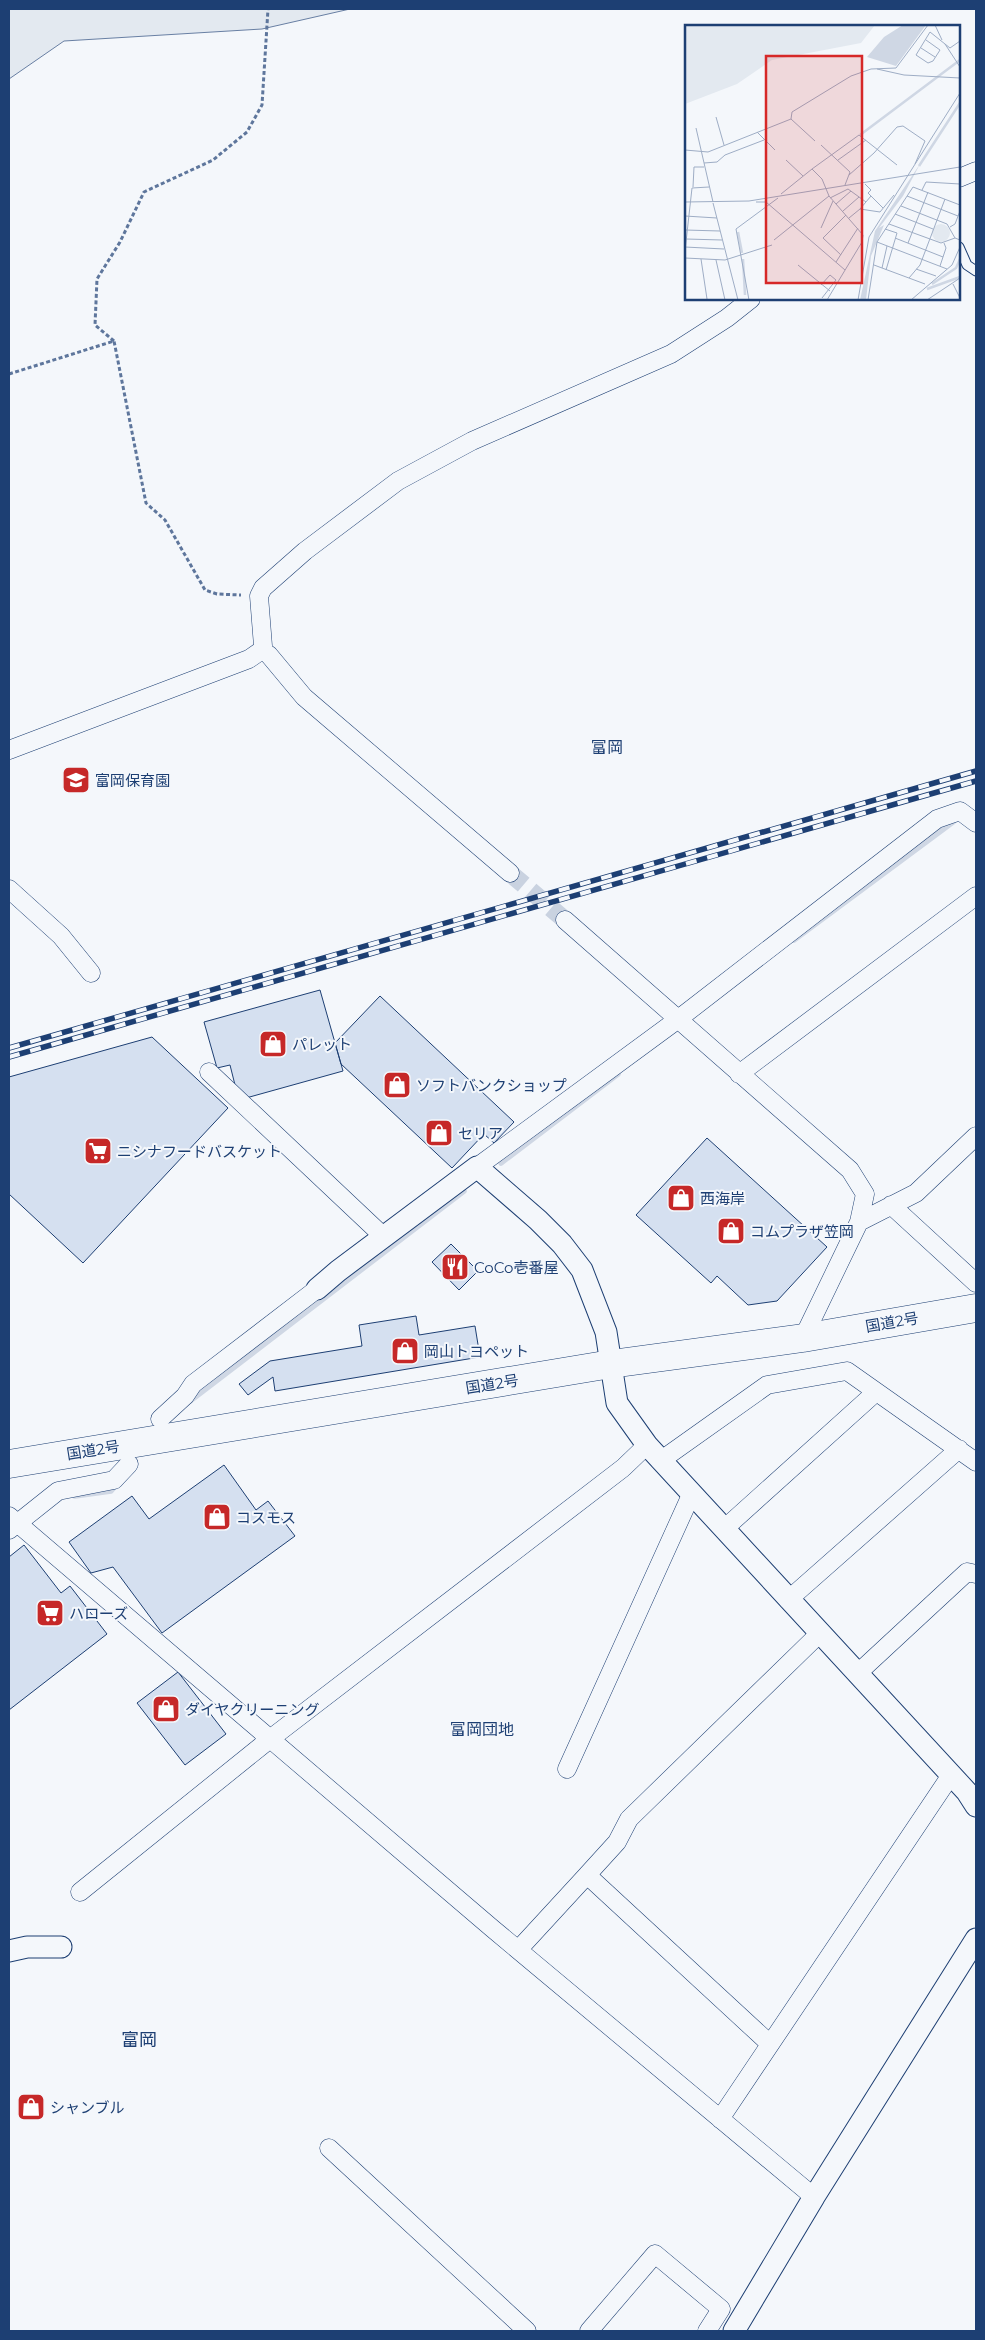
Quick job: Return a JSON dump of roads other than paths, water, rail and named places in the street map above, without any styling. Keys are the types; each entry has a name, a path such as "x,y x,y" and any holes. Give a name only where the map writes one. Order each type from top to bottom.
{"highway":[{"name":"国道2号","path":"9,1464 611,1364 803,1338 976,1308"}],"street":[{"path":"960,178 976,171"},
{"path":"262,650 259,596 270,581 305,551 398,480 472,441 671,354 727,318 750,300"},
{"path":"9,750 249,659 262,650"},
{"path":"262,650 269,655 304,697 510,873"},
{"path":"160,1419 185,1396 193,1384 384,1236 477,1167 682,1024 937,819 960,811 971,819"},
{"path":"9,889 61,936 91,973"},
{"path":"739,1074 976,896"},
{"path":"565,920 850,1170 865,1194 859,1222 803,1338"},
{"path":"209,1072 384,1236"},
{"path":"859,1222 916,1193 976,1136"},
{"path":"477,1167 538,1220 562,1244 582,1270 606,1332 616,1403 653,1453 819,1634 858,1673 951,1775 976,1806"},
{"path":"892,1206 976,1283"},
{"path":"80,1892 270,1740 615,1474 767,1385 846,1371 976,1462"},
{"path":"724,1529 876,1392"},
{"path":"788,1600 959,1449"},
{"path":"129,1464 114,1480 58,1491 16,1525 518,1950 814,2197"},
{"path":"567,1769 691,1495"},
{"path":"858,1673 973,1569"},
{"path":"518,1950 617,1842 629,1819 819,1634"},
{"path":"720,2118 951,1775"},
{"path":"588,1875 770,2044"},
{"path":"734,2331 814,2197 976,1939"},
{"path":"9,1951 27,1947 61,1947"},
{"path":"329,2148 527,2331"},
{"path":"589,2331 656,2254 721,2309 707,2331"}],"lane":[{"path":"960,249 967,265 976,271"}],"waterway":[{"path":"794,940 953,822"},
{"path":"501,1163 618,1074"},
{"path":"190,1401 464,1191"},
{"path":"75,1496 111,1491 117,1484"}],"tunnel":[{"path":"510,873 565,920"}],"railway":[{"path":"9,1048 976,771"},
{"path":"9,1057 976,781"}],"place":[{"name":"富岡保育園","path":"76,780"},
{"name":"パレット","path":"273,1044"},
{"name":"ソフトバンクショップ","path":"397,1085"},
{"name":"セリア","path":"439,1133"},
{"name":"ニシナフードバスケット","path":"98,1151"},
{"name":"西海岸","path":"681,1198"},
{"name":"コムプラザ笠岡","path":"731,1231"},
{"name":"CoCo壱番屋","path":"455,1267"},
{"name":"岡山トヨペット","path":"405,1351"},
{"name":"コスモス","path":"217,1517"},
{"name":"ハローズ","path":"50,1613"},
{"name":"ダイヤクリーニング","path":"166,1709"},
{"name":"シャンブル","path":"31,2107"}],"district":[{"name":"富岡","path":"607,747"},
{"name":"富岡団地","path":"482,1729"},
{"name":"富岡","path":"139,2040"}]}
